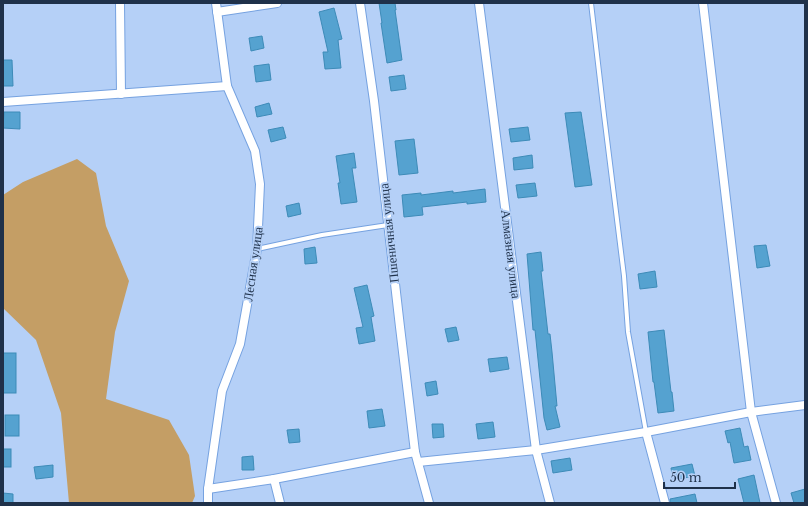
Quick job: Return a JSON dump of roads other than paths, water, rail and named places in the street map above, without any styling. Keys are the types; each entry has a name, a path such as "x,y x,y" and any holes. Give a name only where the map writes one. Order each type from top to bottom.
{"street":[{"path":"120,3 121,94"},
{"name":"Лесная улица","path":"208,503 208,489 222,391 240,344 258,249 260,184 255,151 227,86 216,3"},
{"path":"217,12 277,3"},
{"name":"Пшеничная улица","path":"360,3 374,101 415,452 429,503"},
{"name":"Алмазная улица","path":"479,3 536,450 550,503"},
{"path":"703,3 751,412 776,503"},
{"path":"3,102 227,86"},
{"path":"418,462 536,450 646,432 751,412 805,405"},
{"path":"646,432 665,503"},
{"path":"208,489 274,479 415,452"},
{"path":"274,479 280,503"}],"lane":[{"path":"591,3 624,276 628,332 646,432"},
{"path":"258,249 322,235 388,225"}]}
